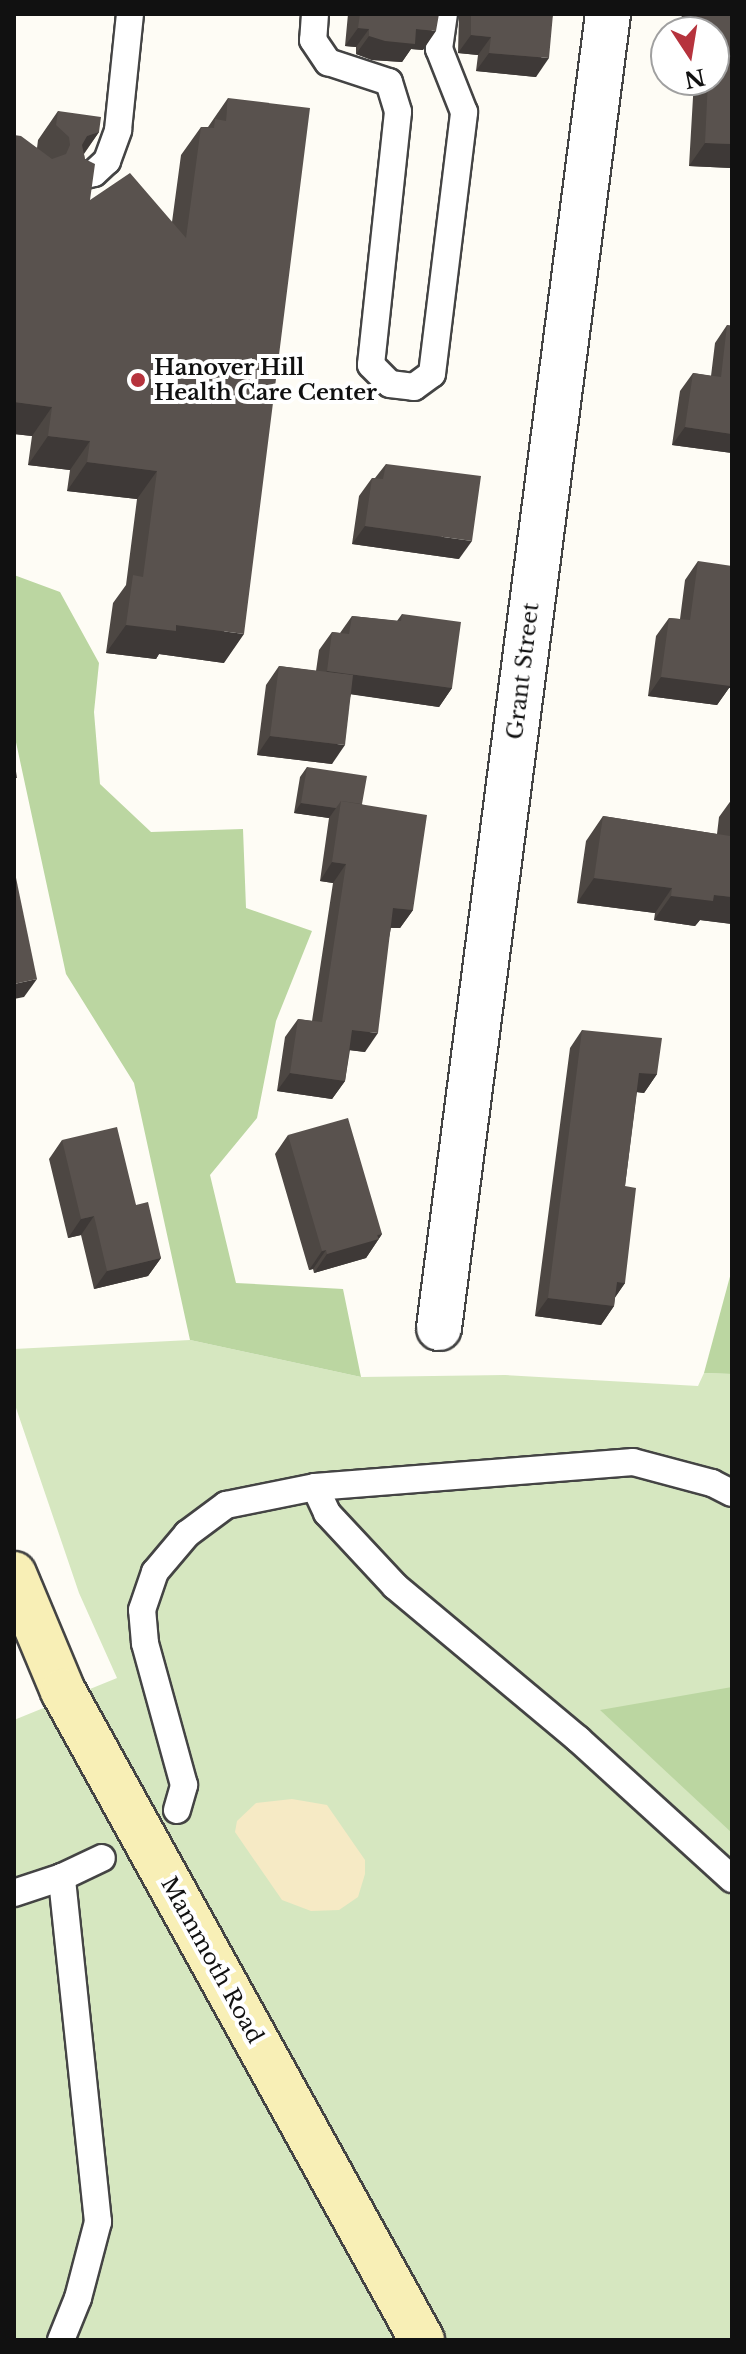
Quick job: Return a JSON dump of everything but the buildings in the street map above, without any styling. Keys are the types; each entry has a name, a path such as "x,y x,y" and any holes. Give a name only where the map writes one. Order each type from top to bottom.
{"main road":[{"name":"Mammoth Road","path":"14,1574 63,1691 422,2340"}],"street":[{"name":"Grant Street","path":"439,1328 608,14"}],"lane":[{"path":"77,177 94,173 107,161 118,130 130,14"},
{"path":"315,14 313,40 328,62 389,82 398,112 371,365 390,384 414,387 432,374 464,112 439,49 444,14"},
{"path":"177,1810 184,1785 145,1643 142,1610 155,1572 187,1534 226,1505 315,1487 633,1462 712,1483 732,1493"},
{"path":"315,1487 327,1513 395,1586 578,1739 732,1879"},
{"path":"14,1893 62,1877 102,1858"},
{"path":"61,2340 78,2298 98,2222 62,1877"}],"green space":[{"path":"14,575 60,592 99,663 94,712 100,784 151,832 243,829 246,908 312,931 276,1021 257,1118 210,1175 236,1283 343,1289 361,1377 190,1340 134,1083 66,974 14,733"},
{"path":"732,1269 732,1374 704,1373"},
{"path":"190,1340 361,1377 505,1375 698,1386 704,1373 732,1374 732,2340 14,2340 14,1720 117,1678 79,1593 14,1402 14,1349"},
{"path":"732,1687 732,1833 600,1710"}],"sand":[{"path":"292,1799 327,1805 365,1860 365,1874 358,1897 339,1910 311,1911 282,1900 235,1832 237,1821 256,1803"}],"place":[{"name":"Hanover Hill Health Care Center","path":"138,380"}]}
